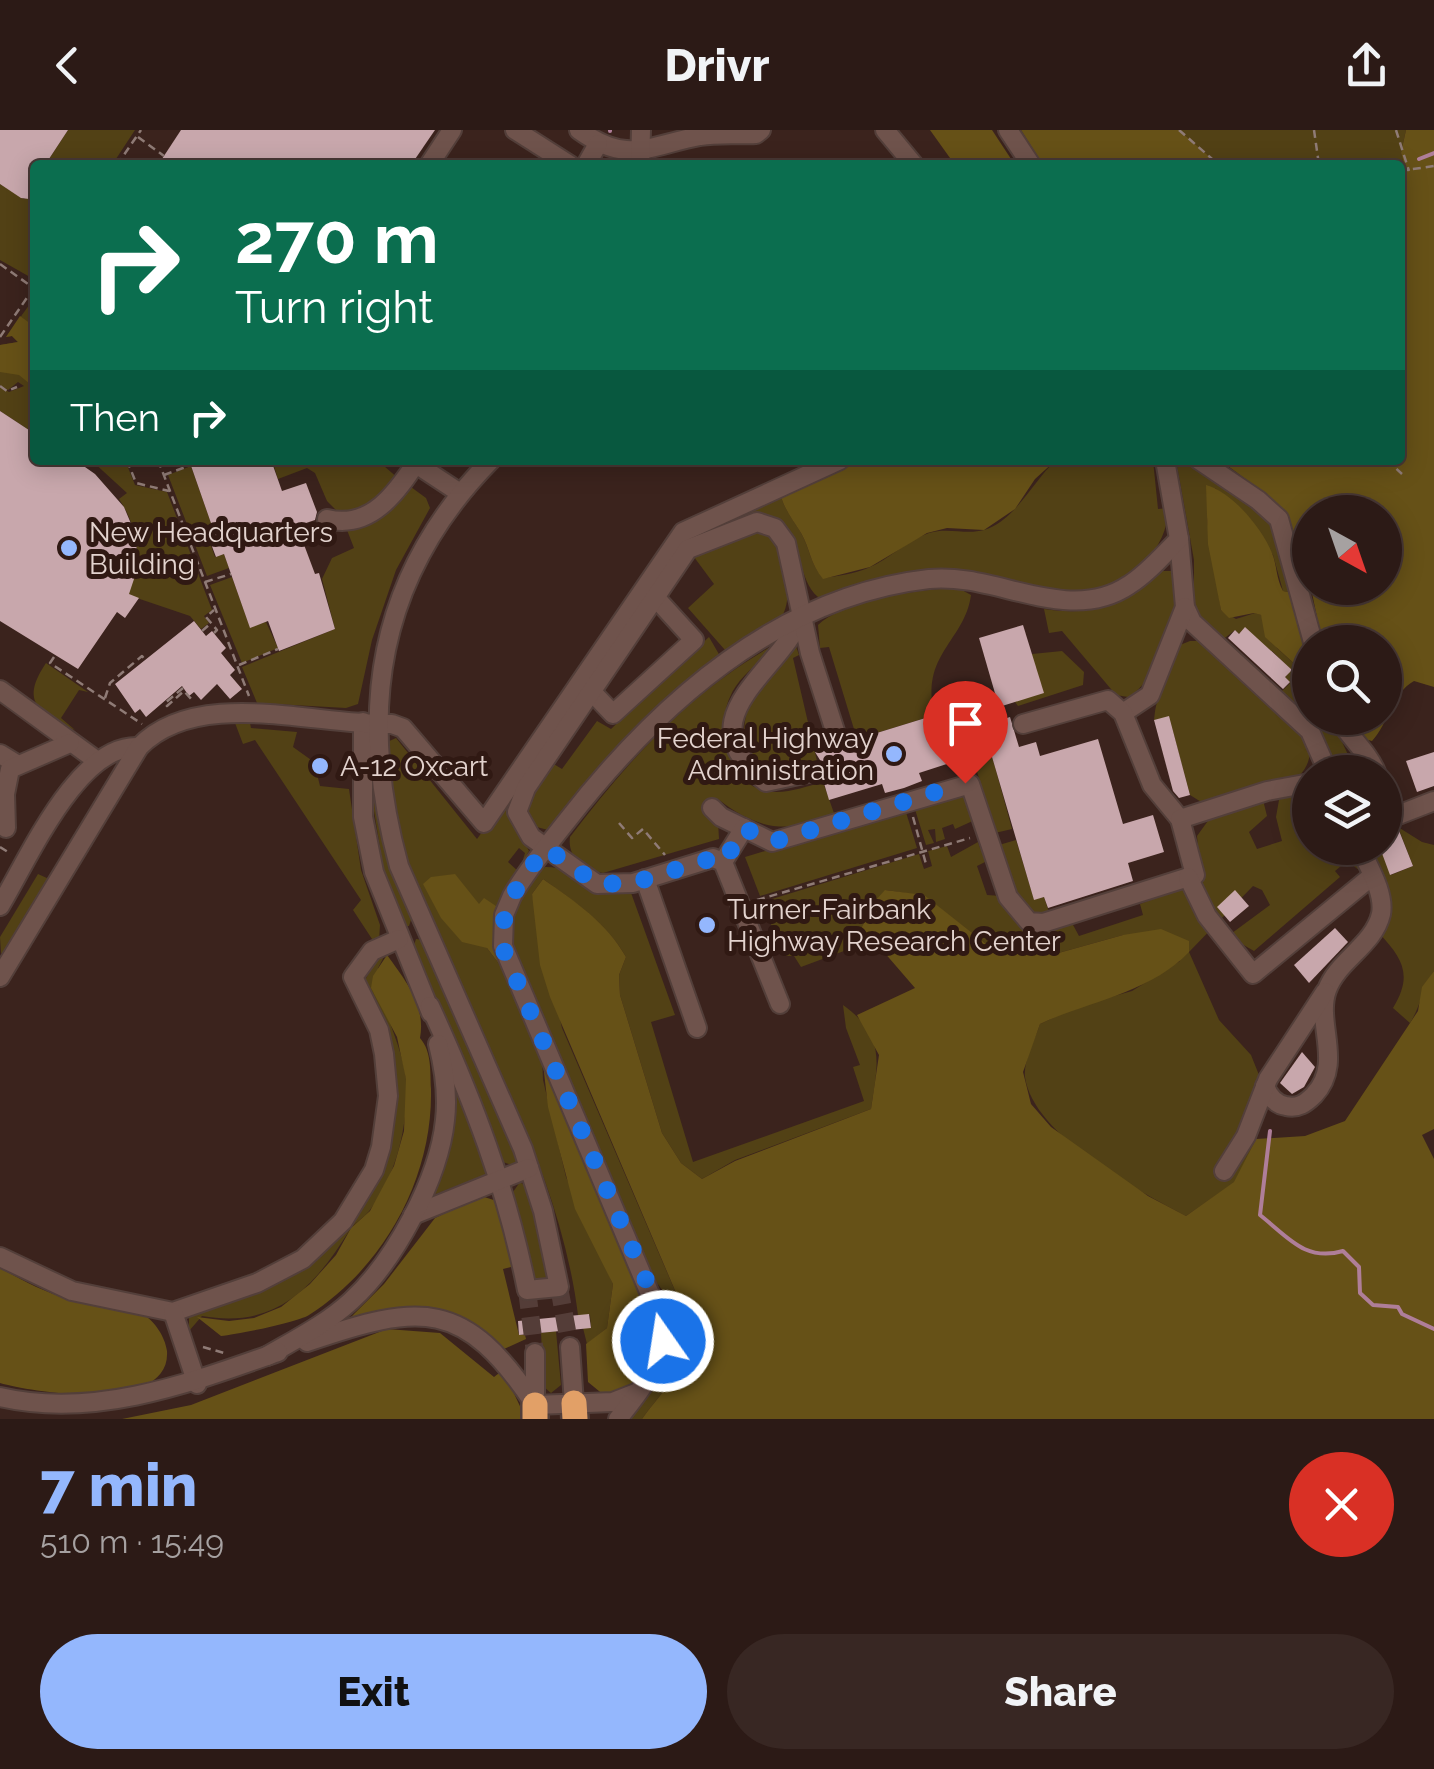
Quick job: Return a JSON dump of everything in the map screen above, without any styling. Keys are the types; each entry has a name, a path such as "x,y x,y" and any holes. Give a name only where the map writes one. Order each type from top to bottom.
{"street":[{"path":"432,160 452,130"},
{"path":"515,130 562,160"},
{"path":"579,130 598,144 640,158 702,136 756,134 761,130"},
{"path":"640,158 641,130"},
{"path":"885,130 910,160"},
{"path":"1008,130 1027,160"},
{"path":"589,160 598,144"},
{"path":"327,519 340,522 362,518 391,498 412,465"},
{"path":"420,465 460,493"},
{"path":"370,723 399,866 498,1088 529,1168 559,1287 527,1290 501,1178 484,1130 399,938 374,872 363,817 370,723 395,616 410,576 460,493 486,465"},
{"path":"0,977 139,747 162,726 201,715 403,728 484,823 683,532 829,465"},
{"path":"1166,465 1175,506 1185,607 1199,630 1310,731 1321,755"},
{"path":"1206,465 1258,500 1279,520 1308,625"},
{"path":"767,492 836,734"},
{"path":"780,1004 724,862 713,858 645,879 597,884 531,837 517,812 526,788 688,549 757,522 776,528 782,537"},
{"path":"618,1419 661,1353 663,1331 658,1308 502,946 504,914 512,896 605,770 650,724 710,672 803,616 878,589 931,579 992,583 1054,600 1096,599 1127,587 1179,539"},
{"path":"593,693 613,714 694,640 654,597"},
{"path":"1124,713 1150,695 1185,607"},
{"path":"803,616 794,636 739,699 734,725 745,766 766,782 813,772"},
{"path":"0,690 96,760"},
{"path":"712,808 772,842 970,784 1008,897 1029,922 1061,920 1194,874 1180,819 1152,785 1124,713 1108,700 1023,724"},
{"path":"1348,735 1366,755"},
{"path":"3,837 4,794 10,769 70,743"},
{"path":"0,906 77,780 96,760 121,746 139,747"},
{"path":"0,754 18,765"},
{"path":"96,760 97,786 106,801"},
{"path":"1180,819 1292,786"},
{"path":"1402,813 1434,802"},
{"path":"724,862 744,828"},
{"path":"1224,1171 1246,1136 1266,1086 1326,992 1380,919 1382,901 1367,865"},
{"path":"1188,877 1207,916 1253,974 1372,876"},
{"path":"645,879 697,1028"},
{"path":"0,1256 72,1291 173,1312 289,1268 336,1230 364,1188 381,1146 388,1096 379,1030 353,977 372,951 399,938"},
{"path":"1266,1086 1269,1097 1284,1106 1296,1107 1321,1088 1328,1066 1326,992"},
{"path":"267,1356 318,1327 352,1300 388,1260 413,1214 445,1122 444,1068 430,1006"},
{"path":"413,1214 529,1168"},
{"path":"173,1312 197,1384"},
{"path":"0,1397 60,1408 143,1401 374,1319 414,1315 452,1323 471,1332 508,1366 535,1412"},
{"path":"570,1348 574,1411"},
{"path":"535,1354 535,1412"},
{"path":"535,1412 574,1411 613,1402 640,1390"}],"path":[{"path":"120,160 140,130"},
{"path":"1179,130 1213,160"},
{"path":"1314,130 1318,160"},
{"path":"1396,130 1409,172"},
{"path":"136,136 164,156"},
{"path":"1405,172 1434,166"},
{"path":"0,264 30,285"},
{"path":"0,337 30,294"},
{"path":"0,386 8,391 17,387"},
{"path":"129,465 136,484 170,491"},
{"path":"160,465 252,707"},
{"path":"164,476 190,465"},
{"path":"1392,465 1402,474"},
{"path":"205,582 231,574"},
{"path":"214,633 217,630 206,617 216,609"},
{"path":"202,631 211,624"},
{"path":"238,666 278,649"},
{"path":"105,700 110,683 142,656 145,660"},
{"path":"54,657 50,663 144,725"},
{"path":"183,688 165,703 167,706 184,691 193,707"},
{"path":"908,800 926,864"},
{"path":"618,823 632,838 643,829 666,856"},
{"path":"3,837 19,858"},
{"path":"741,904 973,838"},
{"path":"653,860 676,853"}],"shaded area":[{"path":"68,130 135,130 115,160 49,159"},
{"path":"930,130 992,130 1012,160 951,160"},
{"path":"1021,130 1179,130 1213,160 1040,160"},
{"path":"1179,130 1406,130 1403,160 1213,160"},
{"path":"1406,130 1434,130 1434,687 1414,681 1402,693 1402,625 1319,625 1314,605 1402,605 1402,495 1292,495 1292,528 1268,498 1227,465 1405,465"},
{"path":"0,184 24,199 30,194 30,277 0,260"},
{"path":"30,304 30,431 0,411 0,387 9,392 24,386 18,382 8,390 0,385 0,345 18,342 12,336 6,337"},
{"path":"20,316 30,323 30,384 19,375 0,372 0,345 18,342 12,336 6,337"},
{"path":"96,465 127,465 135,485 167,492 212,610 204,616 209,623 201,629 190,616 128,595 136,546 131,522 119,499 127,493"},
{"path":"274,465 383,465 399,479 363,510 340,514 327,501 315,473 307,468 278,479"},
{"path":"851,465 1050,465 1035,479 1015,509 984,530 947,528 927,533 870,567 823,579 781,497"},
{"path":"1154,465 1158,509 1168,508 1166,524 1154,551 1123,581 1079,593 962,573 818,597 811,590 788,531 780,523 685,546 684,541 781,497 823,578 852,573 876,564 929,533 977,531 995,525 1015,509 1048,468"},
{"path":"1177,465 1194,465 1238,491 1270,523 1292,593 1283,591 1273,555 1251,520 1215,488 1207,520 1221,610 1236,619 1261,615 1277,648 1292,662 1292,701 1282,691 1290,683 1285,677 1291,670 1272,651 1264,658 1246,628 1239,634 1235,630 1221,641 1200,619 1194,606 1194,560"},
{"path":"191,466 212,526 205,529 215,557 224,554 229,568 207,576 168,475"},
{"path":"1206,485 1226,495 1254,522 1274,558 1283,591 1292,593 1292,605 1297,605 1302,625 1292,625 1292,662 1265,637 1261,615 1229,618 1221,610 1208,544"},
{"path":"411,487 426,498 430,508 396,570 372,640 358,704 346,708 257,703 242,667 335,629 322,579 332,558 354,548 347,530 362,526"},
{"path":"745,530 767,531 773,540 785,573 786,607 782,616 725,650 688,608 714,584 694,557"},
{"path":"1162,571 1172,571 1175,584 1166,640 1139,689 1128,697 1116,695 1062,631 1049,633 1044,609 1080,611 1108,605"},
{"path":"232,577 250,627 266,622 278,648 242,663 210,585"},
{"path":"960,589 971,595 961,625 933,677 935,715 857,739 829,647 820,648 818,625 858,604"},
{"path":"709,637 720,656 643,720 560,820 548,830 533,826 524,805 552,763 562,769 597,721 611,729"},
{"path":"783,640 734,688 724,723 727,751 740,775 762,790 785,791 823,782 835,816 802,825 774,826 747,818 718,799 708,810 718,821 719,839 603,873 578,861 571,851 570,837 640,752 720,680"},
{"path":"1198,641 1292,720 1292,735 1304,735 1309,755 1292,755 1292,778 1206,805 1190,795 1169,717 1154,720 1160,691 1180,645"},
{"path":"796,646 799,655 793,658 817,761 780,772 767,770 752,755 745,739 745,722 758,689"},
{"path":"1062,651 1084,672 1083,685 1018,706 1015,702 1032,654"},
{"path":"46,663 88,692 79,690 61,718 75,730 37,705 34,688"},
{"path":"235,723 297,732 293,747 314,762 320,786 349,789 361,870 380,925 379,941 372,939 353,910 361,900 255,740 243,744"},
{"path":"1320,735 1339,735 1348,755 1329,755"},
{"path":"396,738 477,839 539,753 511,816 529,851 522,863 525,853 519,848 508,862 519,872 487,948 503,969 542,1055 543,1080 566,1177 613,1284 607,1328 587,1344 583,1328 591,1327 590,1315 578,1315 567,1256 531,1143 404,856 385,743"},
{"path":"989,745 1012,829 995,833 971,751"},
{"path":"371,793 375,794 396,881 412,917 409,926 404,926 384,871"},
{"path":"962,794 977,819 955,829 953,824 942,828 945,839 936,842 935,829 928,830 934,843 926,845 914,806"},
{"path":"1292,795 1292,865 1342,865 1335,871 1340,877 1254,951 1228,936 1270,905 1262,890 1253,886 1189,952 1219,1020 1251,1055 1259,1075 1247,1112 1256,1139 1235,1182 1186,1216 1116,1176 1067,1140 1032,1099 1025,1077 1040,1024 1079,1006 1132,991 1180,961 1123,935 1055,954 1016,954 985,943 924,896 886,890 867,915 860,945 801,967 794,956 784,956 762,902 919,854 924,869 932,866 928,851 947,846 951,857 978,842 980,848 986,846 987,861 977,866 987,895 1001,896 1005,909 1023,926 1072,923 1079,936 1143,915 1140,904 1201,881 1197,836 1210,818 1263,800 1267,816 1249,832 1257,849 1282,841 1276,817 1279,800"},
{"path":"905,809 917,848 760,896 745,857"},
{"path":"1402,830 1434,845 1434,971 1410,1023 1393,1008 1403,986 1403,968 1379,933 1388,901 1375,865 1387,865 1391,875 1413,866"},
{"path":"1016,840 1034,899 1044,897 1049,912 1067,911 1033,916 1018,904 999,845"},
{"path":"545,867 566,871 602,890 630,890 675,1015 651,1022 693,1162 864,1101 853,1067 860,1065 846,1028 843,1005 866,1028 876,1051 871,1109 735,1160 702,1179 681,1163 662,1133 620,995 619,975 626,957 600,923 543,879 532,894 562,1028 688,1321 689,1336 682,1362 642,1419 628,1419 678,1354 683,1331 676,1310 649,1272 518,962 512,932 515,905"},
{"path":"38,874 49,879 5,955 1,953 0,937"},
{"path":"455,874 479,904 484,898 499,908 503,969 487,948 462,942 441,918 423,884 431,877"},
{"path":"543,879 600,923 626,957 619,975 620,995 662,1133 681,1163 702,1179 735,1161 871,1109 879,1055 857,1015 915,988 877,944 860,931 874,902 885,890 924,895 985,943 1016,954 1055,954 1161,929 1189,941 1189,952 1156,977 1040,1024 1023,1072 1031,1104 1051,1127 1148,1196 1186,1216 1234,1182 1256,1139 1305,1136 1345,1121 1418,1011 1422,987 1434,971 1434,1129 1422,1135 1434,1159 1434,1419 642,1419 682,1362 689,1336 688,1321 550,997 540,965 532,894"},
{"path":"416,939 423,940 516,1145 519,1164 503,1162 466,1064 413,948"},
{"path":"386,953 378,968 385,1008 404,1066 407,1094 401,1140 386,1184 321,1271 289,1300 251,1316 202,1316 189,1331 189,1310 199,1313 282,1279 328,1247 364,1203 390,1136 365,980 377,958"},
{"path":"387,955 417,1005 420,1038 430,1062 429,1122 413,1187 381,1246 336,1295 302,1318 221,1336 197,1317 229,1321 254,1318 281,1307 310,1284 336,1255 351,1228 370,1211 394,1166 404,1131 406,1079 397,1037 371,988 373,976"},
{"path":"542,1055 657,1331 655,1358 630,1391 605,1396 588,1382 586,1344 607,1328 613,1284 575,1209 548,1107"},
{"path":"453,1085 458,1085 491,1173 433,1195"},
{"path":"520,1182 531,1197 539,1223 548,1273 544,1282 535,1280 532,1273 513,1192"},
{"path":"481,1196 497,1201 515,1266 503,1269 519,1335 526,1339 504,1349 461,1322 416,1309 381,1310 351,1317 384,1284 435,1218"},
{"path":"0,1268 61,1296 127,1308 144,1315 166,1345 162,1371 148,1384 98,1394 41,1391 0,1383"},
{"path":"387,1329 440,1333 494,1377 503,1370 526,1419 122,1419 191,1405"},
{"path":"556,1331 561,1385 551,1393 544,1387 541,1333"}],"building":[{"path":"0,130 68,130 48,160 30,160 29,199 0,184"},
{"path":"181,130 435,130 414,160 161,160"},
{"name":"New Headquarters Building","path":"0,411 30,431 30,465 82,465 124,507 137,538 135,576 129,594 139,598 125,618 117,612 78,669 0,621"},
{"path":"191,465 273,465 282,491 306,483 317,512 315,520 297,526 315,574 319,573 335,629 279,651 268,621 250,628 224,554 216,557 205,528 212,526"},
{"path":"194,621 206,636 212,631 226,648 221,653 235,670 230,675 242,689 230,699 217,684 201,700 194,692 189,696 182,686 146,717 140,709 135,713 115,684"},
{"path":"1023,625 1044,693 999,707 979,638"},
{"path":"1245,627 1292,670 1285,677 1290,682 1283,689 1228,638 1235,630 1239,634"},
{"path":"958,708 962,720 973,717 976,728 1010,717 1019,747 1036,742 1040,756 1098,739 1123,824 1153,815 1164,852 1128,863 1133,881 1048,908 1044,897 1034,900 990,750 919,773 922,781 904,788 885,793 882,784 829,800 823,780 825,768 815,752"},
{"path":"1169,716 1190,795 1179,798 1173,791 1154,720"},
{"path":"1434,752 1434,786 1417,792 1406,761"},
{"path":"1402,838 1413,866 1390,875 1386,865 1402,865"},
{"path":"1235,890 1249,906 1230,922 1217,907"},
{"path":"1335,928 1348,942 1309,983 1294,965"},
{"path":"1302,1052 1315,1067 1304,1087 1292,1094 1280,1083"},
{"path":"589,1314 591,1328 519,1335 518,1321"}],"waterway":[{"path":"1419,159 1434,153"},
{"path":"1270,1131 1260,1215 1307,1250 1330,1254 1343,1251 1359,1267 1360,1293 1373,1305 1398,1307 1402,1314 1434,1329"}],"tunnel":[{"path":"559,1287 570,1347"},
{"path":"527,1290 535,1353"}],"place":[{"name":"New Headquarters Building","path":"69,548"},
{"name":"Federal Highway Administration","path":"894,754"},
{"name":"A-12 Oxcart","path":"320,766"},
{"name":"Turner-Fairbank Highway Research Center","path":"707,925"}],"route":[{"path":"663,1341 658,1308 502,946 504,914 512,896 546,848 597,884 633,883 713,858 724,862 744,828 772,842 965,783"}]}
